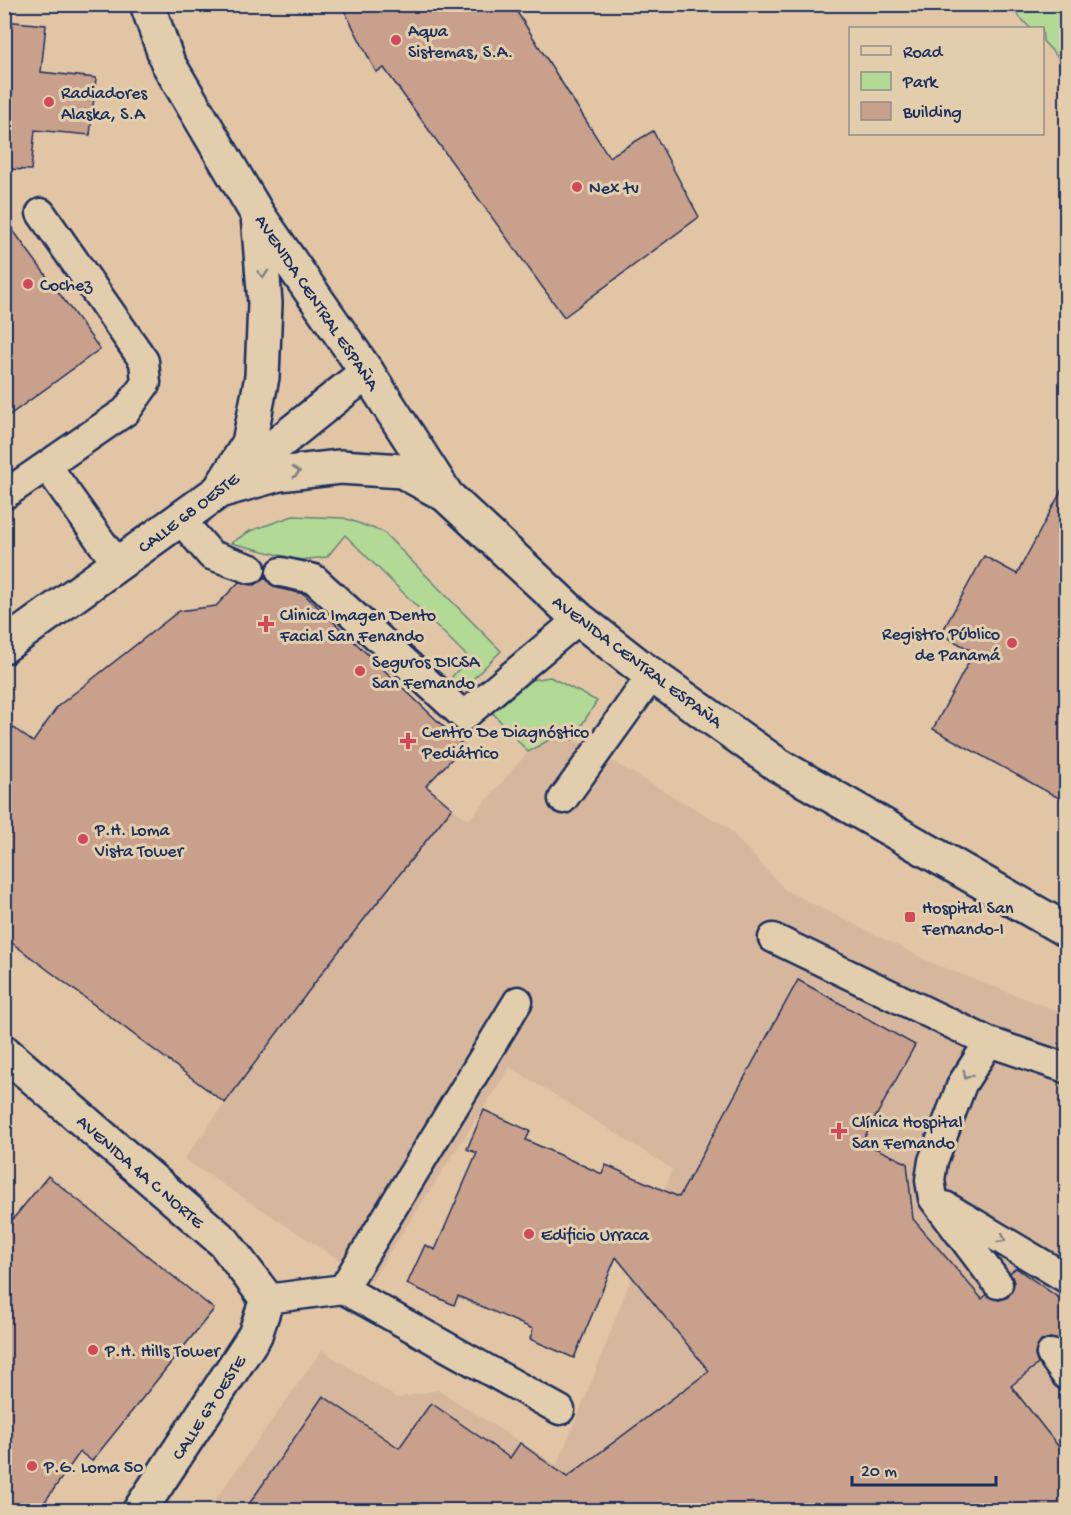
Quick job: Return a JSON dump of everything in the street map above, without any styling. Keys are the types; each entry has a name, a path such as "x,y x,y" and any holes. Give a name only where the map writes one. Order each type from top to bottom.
{"main road":[{"name":"AVENIDA CENTRAL ESPAÑA","path":"147,4 168,63 258,215 367,372 447,496 579,618 652,675 778,765 1066,930"},
{"path":"219,491 249,443 262,377 265,303 258,215"},
{"name":"CALLE 68 OESTE","path":"4,646 219,491 367,372"},
{"path":"219,491 279,474 340,467 402,471 447,496"},
{"name":"AVENIDA 4A C NORTE","path":"4,1052 224,1242 267,1299"},
{"name":"CALLE 67 OESTE","path":"140,1510 255,1335 267,1299"}],"lane":[{"path":"4,495 126,411 146,383 144,361 41,213"},
{"path":"46,466 117,564"},
{"path":"180,519 211,555 251,569"},
{"path":"281,572 314,579 464,716 579,618"},
{"path":"563,799 652,675"},
{"path":"772,938 989,1042 1066,1068"},
{"path":"343,1289 518,1001"},
{"path":"989,1042 975,1061 951,1112 933,1161 930,1180 933,1198 998,1284"},
{"path":"933,1198 1066,1278"},
{"path":"267,1299 343,1289 560,1410"}],"shaded area":[{"name":"Clínica Hospital San Fernando","path":"561,732 727,827 785,890 934,964 1066,1014 1066,1510 208,1510 322,1350 397,1398 438,1390 557,1465 595,1373 672,1169 510,1067 371,1281 184,1159 328,965 452,808 469,820 528,752"}],"green space":[{"path":"1020,5 1066,5 1066,66 1044,42 1044,27 1029,27 1014,11"},
{"path":"293,516 344,518 383,532 501,651 459,693 448,681 469,658 345,535 327,557 300,560 231,543 250,531"},
{"path":"550,677 597,701 572,740 561,733 528,752 491,711 526,681"}],"building":[{"name":"Nex tv","path":"341,4 512,4 609,157 653,131 699,217 564,317 384,68 376,72"},
{"name":"Radiadores Alaska, S.A","path":"4,21 46,25 41,72 96,78 90,135 35,130 31,170 4,169"},
{"name":"Cochez","path":"4,218 100,349 4,419"},
{"name":"Registro Público de Panamá","path":"1066,482 1066,802 933,729 974,652 941,634 984,556 1017,574"},
{"path":"265,577 277,588 304,594 464,746 426,786 452,808 328,965 225,1103 4,937 4,721 33,742 58,706 179,611 216,606 239,582 255,585"},
{"path":"798,980 915,1045 862,1142 907,1163 913,1219 982,1299 986,1295 999,1300 1008,1297 1014,1283 1010,1273 1016,1268 1066,1303 1066,1342 1064,1344 1050,1338 1041,1341 1035,1355 1038,1364 1011,1386 1066,1456 1066,1510 245,1510 323,1396 399,1448 431,1403 510,1458 520,1443 567,1477 709,1371 616,1257 574,1358 530,1339 533,1329 458,1296 454,1305 407,1284 425,1245 435,1250 477,1153 467,1149 484,1110 530,1131 526,1140 602,1174 606,1165 679,1197"},
{"name":"P.H. Hills Tower","path":"48,1176 214,1309 92,1461 80,1452 39,1510 4,1510 4,1230"}],"place":[{"name":"Aqua Sistemas, S.A.","path":"396,40"},
{"name":"Radiadores Alaska, S.A","path":"49,102"},
{"name":"Nex tv","path":"577,187"},
{"name":"Cochez","path":"28,284"},
{"name":"Clinica Imagen Dento Facial San Fenando","path":"266,624"},
{"name":"Registro Público de Panamá","path":"1012,643"},
{"name":"Seguros DICSA San Fernando","path":"360,671"},
{"name":"Centro De Diagnóstico Pediátrico","path":"408,741"},
{"name":"P.H. Loma Vista Tower","path":"83,839"},
{"name":"Hospital San Fernando-I","path":"910,917"},
{"name":"Clínica Hospital San Fernando","path":"839,1131"},
{"name":"Edificio Urraca","path":"529,1234"},
{"name":"P.H. Hills Tower","path":"93,1350"},
{"name":"P.G. Loma 50","path":"32,1466"}]}
